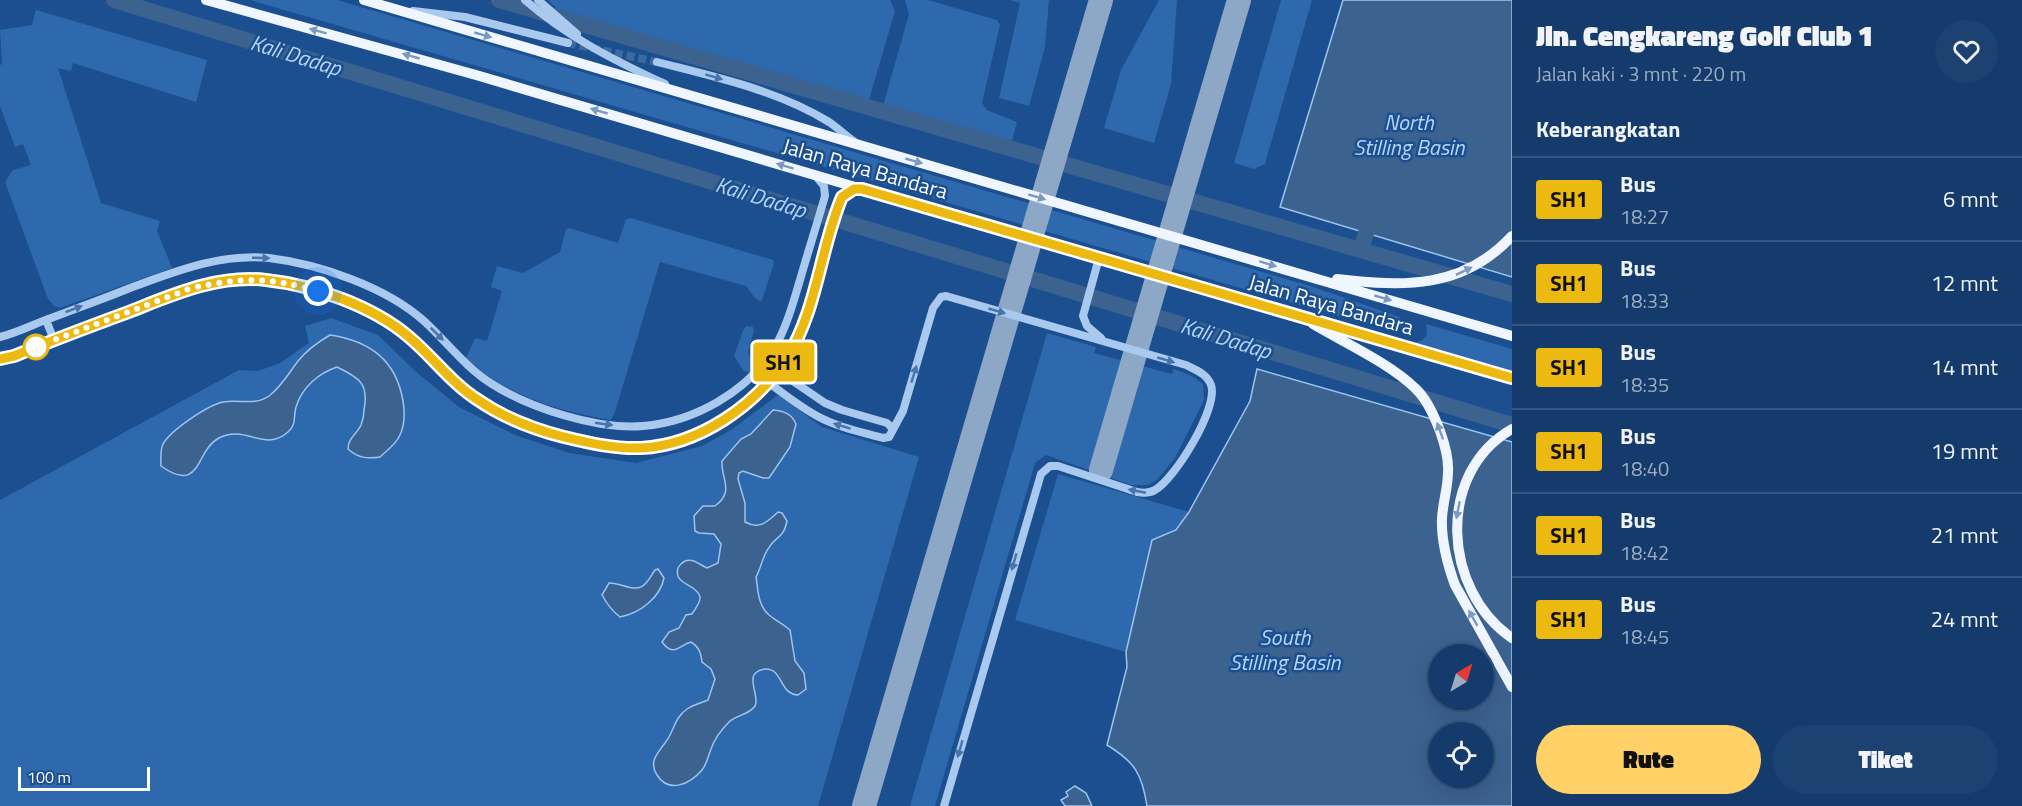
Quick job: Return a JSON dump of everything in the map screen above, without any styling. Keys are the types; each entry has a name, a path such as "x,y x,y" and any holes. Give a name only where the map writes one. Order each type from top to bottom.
{"main road":[{"name":"Jalan Raya Bandara","path":"206,0 476,75 1512,378"},
{"name":"Jalan Raya Bandara","path":"364,0 1512,336"},
{"path":"1307,276 1387,284 1426,282 1454,275 1490,256 1512,236"},
{"path":"1297,315 1399,374 1416,388 1428,403 1447,454 1447,483 1442,519 1448,568 1455,585 1512,687"},
{"path":"1512,429 1491,445 1474,467 1462,496 1456,523 1459,554 1470,588 1487,616 1512,638"}],"street":[{"path":"525,0 560,28 607,55 692,97"},
{"path":"538,0 572,30 607,55"},
{"path":"386,7 465,17 568,43"},
{"path":"657,62 775,96 830,123 858,145"},
{"path":"0,337 180,270 228,259 267,258 323,271 390,297 422,320 458,356 491,383 529,404 593,422 643,426 668,421 711,405 735,390 756,373 765,362 789,316 825,196 824,186 814,175"},
{"path":"0,358 14,356 189,289 211,284 264,279 327,295 379,315 409,337 461,388 480,402 522,424 587,442 630,448 659,446 689,437 727,418 747,404 777,371 794,346 804,321 842,197 849,192 862,189"},
{"path":"1099,258 1083,316 1087,326 1110,344"},
{"path":"756,373 799,406 827,421 883,438 891,436 892,428 903,411 933,308 941,297 957,298 1186,366 1208,378 1212,388 1208,408 1185,455 1161,486 1149,492 1137,492 1058,466 1050,466 1041,474 944,806"},
{"path":"46,320 54,340"},
{"path":"765,362 825,403 887,423 892,428"}],"shaded area":[{"path":"250,0 337,0 1310,286 1397,316 1401,318 1403,326 1396,329 1360,322 1299,305"},
{"path":"548,0 890,0 895,11 869,100 865,100 560,12"},
{"path":"905,0 928,0 997,20 1000,25 982,103 987,110 1017,122 1009,152 881,113 909,14"},
{"path":"1010,0 1049,0 1045,47 1029,106 999,98 1020,3"},
{"path":"1159,0 1177,0 1171,84 1154,143 1104,128 1121,70"},
{"path":"1281,0 1312,0 1265,164 1254,169 1234,163"},
{"path":"36,10 207,60 196,102 73,63 71,71 58,68 101,203 160,221 157,231 172,268 60,308 54,306 48,299 5,182 13,170 31,165 23,144 15,147 0,106 0,65 2,64 0,30 32,25"},
{"path":"631,218 773,260 762,300 755,298 746,286 660,262 611,420 571,412 534,400 499,382 466,358 475,338 487,341 502,291 491,287 497,266 523,273 560,252 566,229 569,228 618,243 626,219"},
{"path":"331,318 378,335 415,371 459,407 515,435 569,453 636,463 702,446 731,430 778,395 822,427 919,457 818,806 0,806 0,500 239,370 258,371 280,363 309,343 305,326"},
{"path":"1426,324 1512,349 1512,371 1414,343 1421,341 1427,335"},
{"path":"746,326 753,327 754,331 748,352 755,367 750,373 743,370 734,356"},
{"path":"1047,333 1096,347 1094,353 1172,374 1174,369 1192,376 1203,384 1204,400 1175,458 1157,480 1148,485 1131,485 1046,455 1035,463 935,806 910,806"},
{"path":"1058,474 1189,512 1176,530 1152,540 1126,652 1015,620"}],"water":[{"name":"North Stilling Basin","path":"1343,0 1512,0 1512,277 1280,207"},
{"path":"330,335 357,342 369,348 379,355 394,374 403,401 404,419 399,437 380,457 363,457 348,449 349,442 362,421 365,394 364,388 357,379 337,367 318,377 302,393 296,407 293,426 279,438 271,440 238,434 219,438 211,444 191,473 184,476 174,474 161,466 163,444 182,425 216,404 229,401 258,401 269,396 305,353"},
{"name":"South Stilling Basin","path":"1257,369 1512,442 1512,806 1147,806 1143,785 1136,770 1131,763 1107,745 1127,667 1126,652 1152,540 1176,530 1189,512 1250,401"},
{"path":"773,410 787,414 796,424 790,447 769,478 743,471 739,473 738,479 745,503 745,522 759,525 767,522 778,512 782,513 787,521 781,535 766,552 756,577 759,598 765,611 790,630 795,661 804,673 806,689 798,695 792,694 775,672 765,669 758,671 753,679 755,706 732,720 724,728 714,742 704,768 697,775 680,785 667,784 662,781 654,769 657,754 681,715 689,708 708,700 715,679 711,669 702,662 698,648 691,642 673,650 662,642 669,632 679,628 686,615 692,614 700,599 695,589 679,578 678,568 687,560 707,568 718,563 721,544 714,534 695,531 694,516 703,506 715,506 721,501 726,490 722,461 741,439 751,434"},
{"path":"658,569 664,578 662,585 648,604 635,612 620,617 602,595 609,583 638,588"},
{"path":"1075,786 1086,793 1092,806 1065,806 1061,800 1068,796 1066,792"}],"waterway":[{"name":"Kali Dadap","path":"114,0 1512,425"},
{"name":"Kali Dadap","path":"499,0 1512,294"},
{"name":"Kali Dadap","path":"1361,250 1366,233"}],"taxiway":[{"path":"864,806 1101,0"},
{"path":"1101,470 1239,0"}],"tunnel":[{"path":"568,43 657,62"}],"bus line":[{"name":"SH1","path":"0,359 14,356 189,289 231,280 264,279 318,291 379,315 409,337 461,388 480,402 522,424 603,445 630,448 659,446 689,437 727,418 760,392 786,360 804,321 842,197 854,189 862,189 1512,378"}],"route":[{"path":"36,347 189,289 231,280 264,279 318,291"}]}
